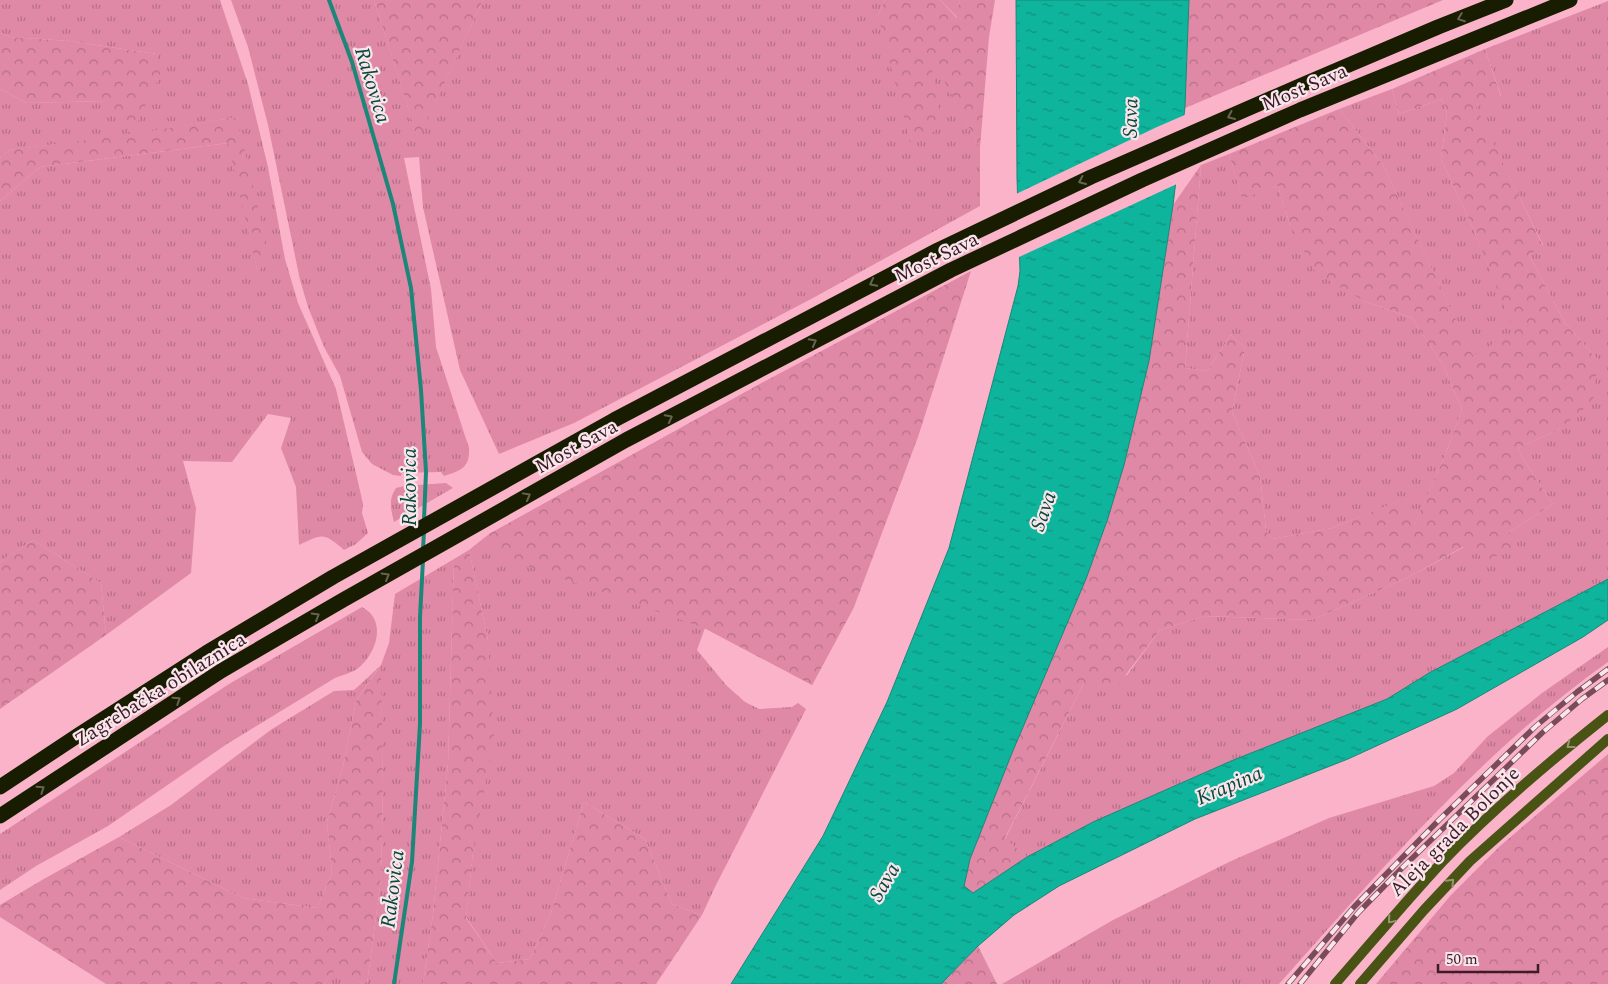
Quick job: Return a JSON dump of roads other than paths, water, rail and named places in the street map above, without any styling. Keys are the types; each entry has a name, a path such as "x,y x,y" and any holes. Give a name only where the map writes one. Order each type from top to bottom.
{"highway":[{"name":"Most Sava","path":"333,577 614,420 938,250 1091,177 1304,84 1506,0"},
{"name":"Most Sava","path":"343,600 626,440 951,270 1142,180 1300,110 1570,0"},
{"name":"Zagrebačka obilaznica","path":"0,788 206,653 333,577"},
{"name":"Zagrebačka obilaznica","path":"0,816 222,672 343,600"}],"main road":[{"name":"Aleja grada Bolonje","path":"1335,984 1457,847 1557,755 1608,715"},
{"name":"Aleja grada Bolonje","path":"1360,984 1424,910 1470,861 1608,739"}],"water":[{"path":"1016,0 1189,0 1185,107 1173,205 1149,361 1124,465 1108,518 1086,579 1012,753 970,859 964,886 973,893 1027,857 1093,822 1231,761 1387,699 1429,673 1608,579 1608,620 1583,637 1457,709 1348,759 1195,819 1059,886 1014,915 978,946 941,984 731,984 823,836 887,702 949,548 1018,286 1020,271 1017,178"}],"waterway":[{"name":"Rakovica","path":"329,0 352,62 393,204 411,288 421,390 426,472 424,520"},
{"name":"Rakovica","path":"423,550 424,530"},
{"name":"Rakovica","path":"394,984 412,862 420,724 420,617 423,560"}],"railway":[{"path":"1288,984 1354,907 1439,820 1536,726 1608,669"},
{"path":"1300,984 1358,913 1402,868 1542,733 1608,680"}],"water label":[{"name":"Sava","path":"1130,118"},
{"name":"Sava","path":"1043,511"},
{"name":"Krapina","path":"1229,785"},
{"name":"Sava","path":"884,882"}]}
